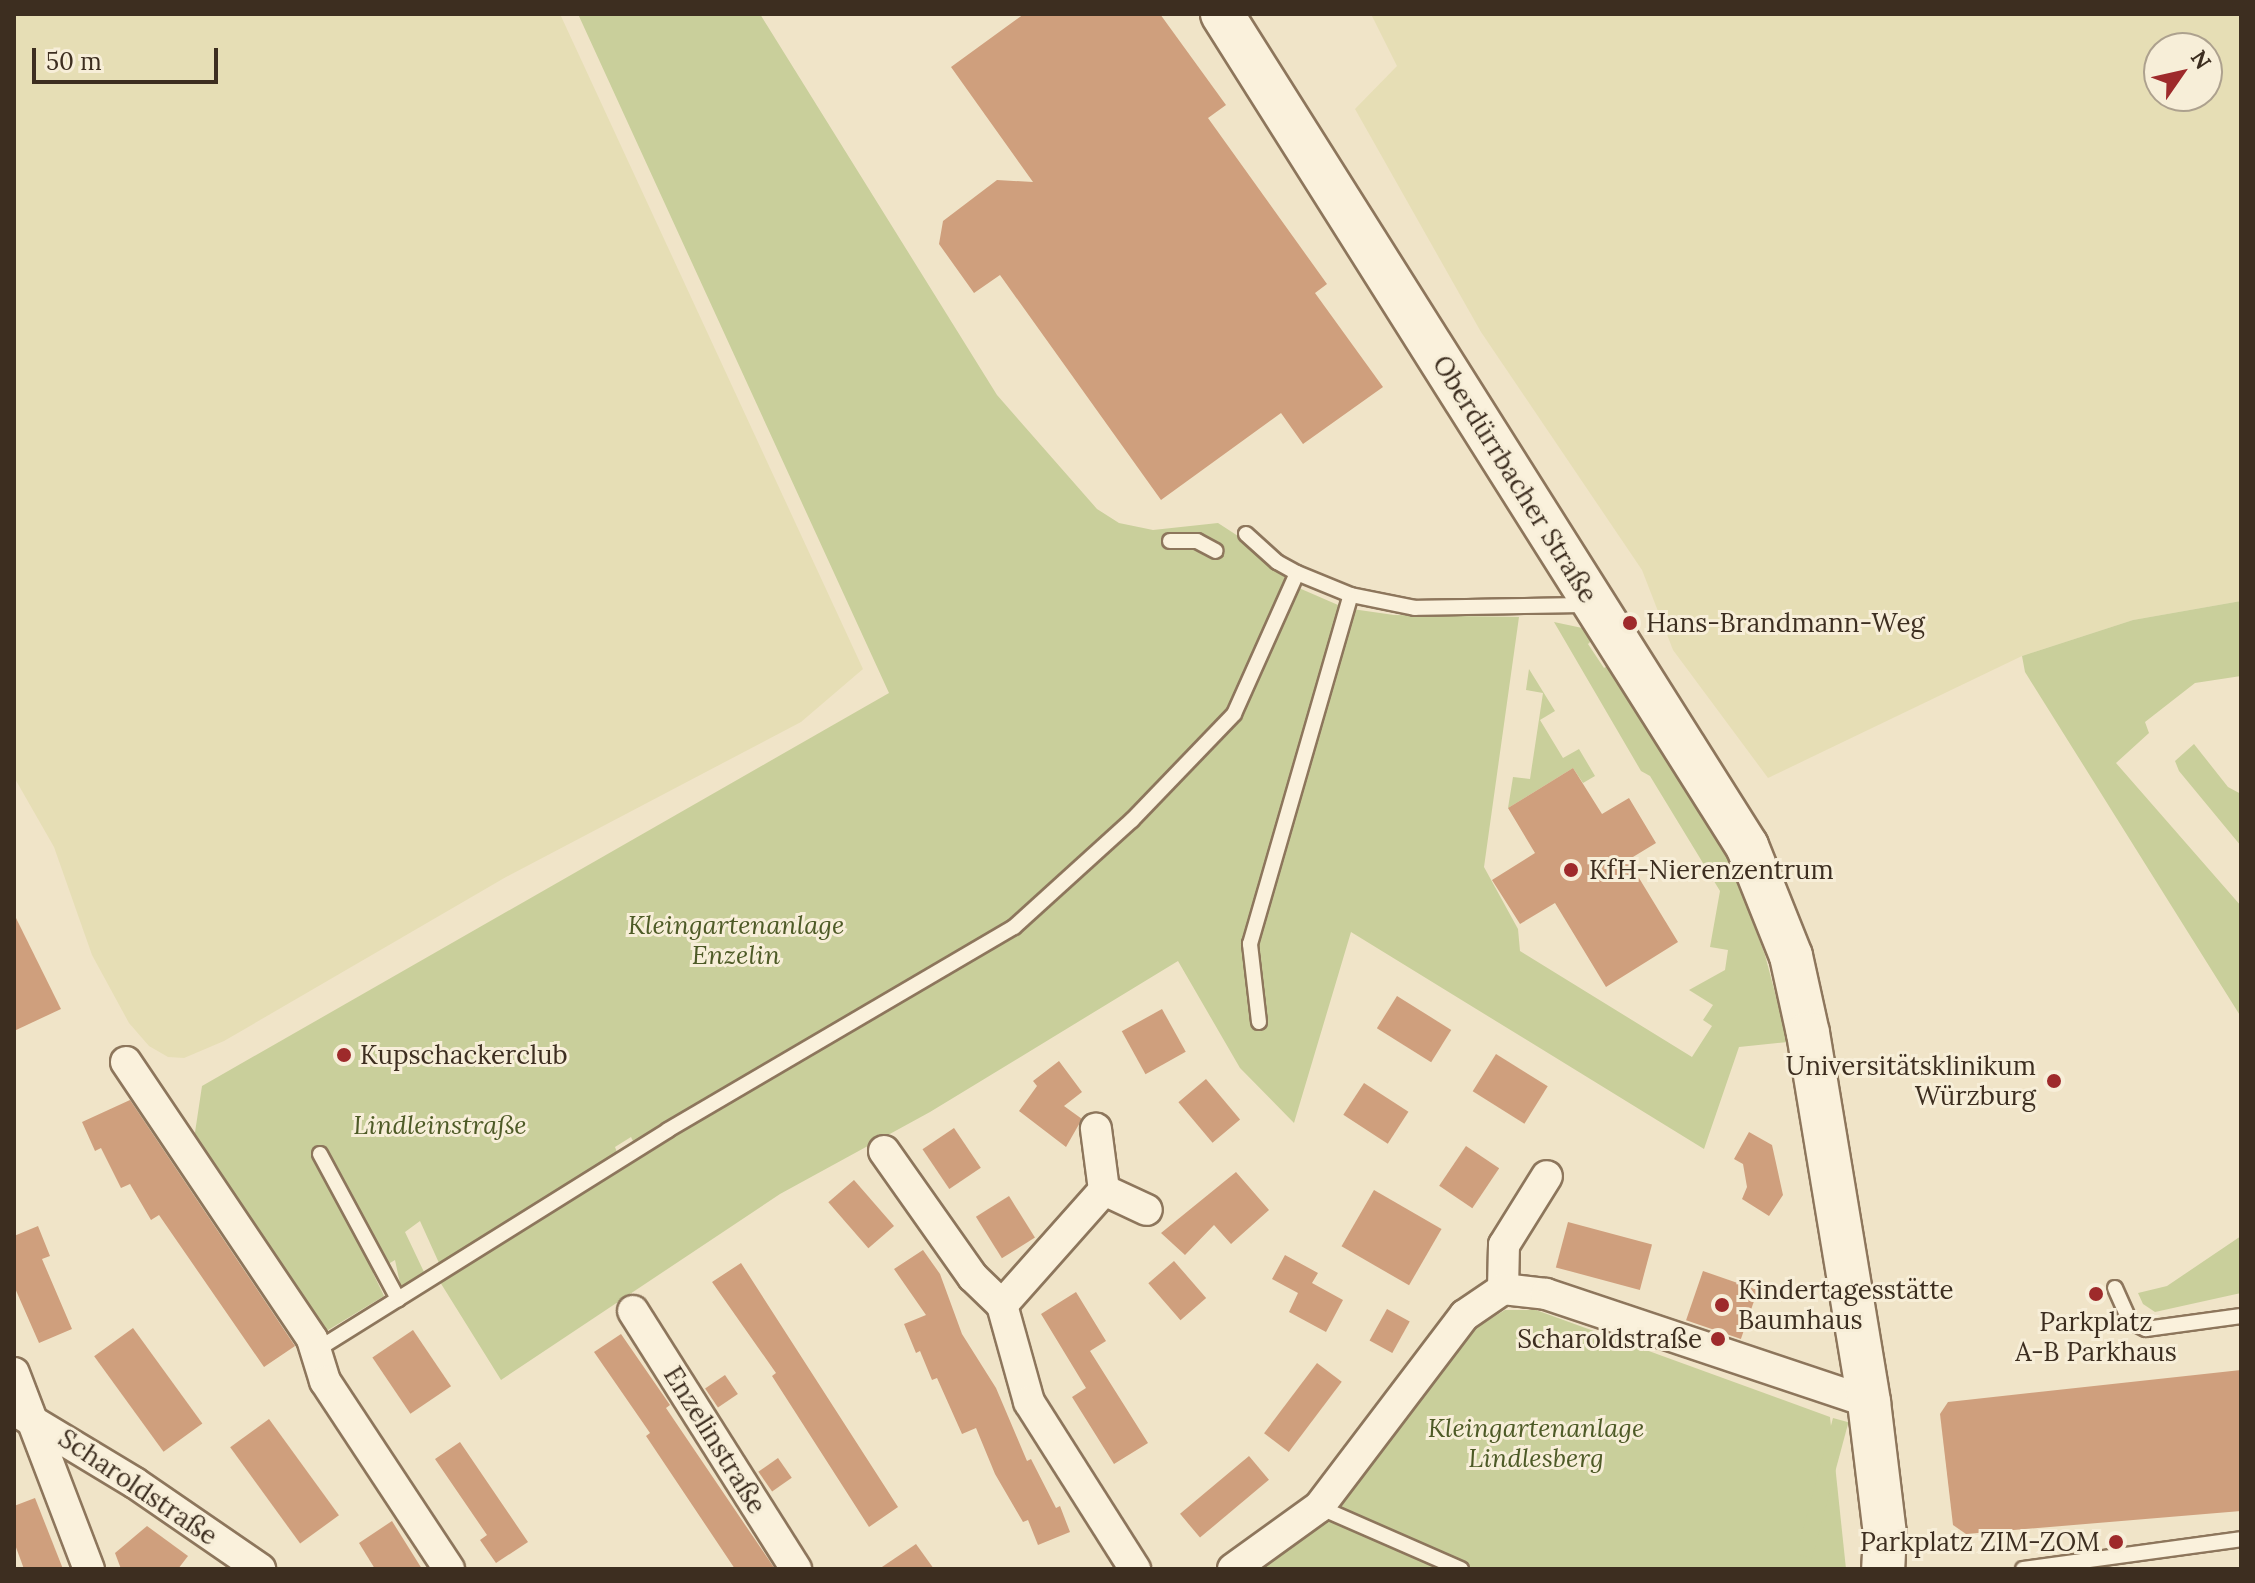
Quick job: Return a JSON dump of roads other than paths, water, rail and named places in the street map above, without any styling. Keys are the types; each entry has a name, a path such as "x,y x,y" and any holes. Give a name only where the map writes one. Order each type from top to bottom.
{"street":[{"name":"Oberdürrbacher Straße","path":"1222,14 1747,846 1791,956 1869,1402 1885,1534 1883,1569"},
{"path":"126,1062 318,1349 325,1381 449,1569"},
{"path":"1002,1305 1104,1190 1096,1129"},
{"path":"884,1151 973,1277 1002,1305 1029,1402 1135,1569"},
{"path":"1503,1289 1504,1245 1547,1176"},
{"path":"1104,1190 1147,1210"},
{"path":"1233,1569 1319,1507 1465,1315 1503,1289 1546,1294 1869,1402"},
{"name":"Enzelinstraße","path":"633,1311 796,1569"},
{"path":"14,1373 24,1414 89,1569"},
{"name":"Scharoldstraße","path":"24,1414 260,1569"}],"lane":[{"path":"1246,534 1277,562 1351,595 1415,608 1524,610 1595,605"},
{"path":"1170,541 1197,541 1216,551"},
{"path":"318,1349 668,1130 1014,927 1132,820 1234,714 1297,573"},
{"path":"1259,1022 1250,944 1351,595"},
{"path":"320,1154 398,1299"},
{"path":"2115,1288 2130,1321 2146,1329 2241,1316"},
{"path":"1319,1507 1461,1569"},
{"path":"2023,1569 2241,1539"}],"place":[{"name":"Hans-Brandmann-Weg","path":"1630,623"},
{"name":"KfH-Nierenzentrum","path":"1571,870"},
{"name":"Kupschackerclub","path":"344,1055"},
{"name":"Universitätsklinikum Würzburg","path":"2054,1081"},
{"name":"Parkplatz A-B Parkhaus","path":"2096,1294"},
{"name":"Kindertagesstätte Baumhaus","path":"1722,1305"},
{"name":"Scharoldstraße","path":"1718,1339"},
{"name":"Parkplatz ZIM-ZOM","path":"2116,1542"}],"park label":[{"name":"Kleingartenanlage Enzelin","path":"736,940"},
{"name":"Lindleinstraße","path":"440,1125"},
{"name":"Kleingartenanlage Lindlesberg","path":"1536,1443"}]}
